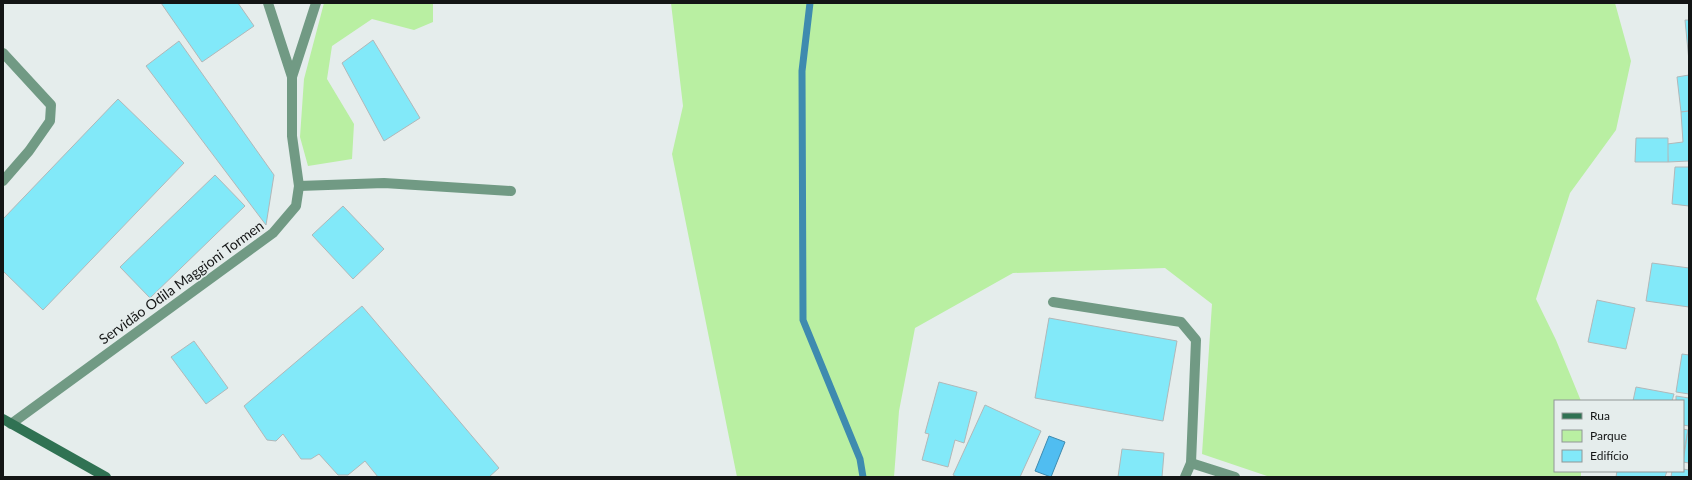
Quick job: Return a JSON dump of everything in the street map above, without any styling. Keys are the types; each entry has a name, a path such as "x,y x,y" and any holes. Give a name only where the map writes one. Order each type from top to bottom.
{"main road":[{"path":"7,422 106,477"}],"street":[{"path":"268,3 292,77"},
{"path":"292,77 316,3"},
{"path":"3,52 51,106 50,121 29,151 3,181"},
{"name":"Servidão Odila Maggioni Tormen","path":"7,422 273,232 296,206 300,186 292,136 292,77"},
{"path":"300,186 384,183 511,191"},
{"path":"1053,302 1181,322 1196,340 1191,464 1185,477"},
{"path":"1191,464 1235,477"}],"green space":[{"path":"324,3 433,3 433,22 414,30 372,19 332,46 327,79 354,124 352,159 308,166 300,137 304,79"},
{"path":"671,3 1615,3 1631,61 1616,130 1570,193 1536,299 1556,340 1581,400 1554,400 1554,472 1581,472 1581,477 1270,477 1202,454 1212,304 1165,268 1013,273 915,328 899,411 894,477 737,477 672,154 683,106"}],"water":[{"path":"1049,436 1065,442 1051,477 1035,471"}],"building":[{"path":"161,3 238,3 254,26 202,62"},
{"path":"1685,20 1689,20 1689,61"},
{"path":"373,40 420,118 384,141 342,63"},
{"path":"179,41 274,175 266,225 146,66"},
{"path":"1689,75 1689,111 1681,112 1677,77"},
{"path":"118,99 184,163 43,310 3,271 3,219"},
{"path":"1689,111 1689,161 1668,162 1667,144 1683,142 1681,112"},
{"path":"1636,138 1668,138 1668,162 1635,162"},
{"path":"1675,167 1689,167 1689,206 1672,204"},
{"path":"215,175 245,206 150,298 120,267"},
{"path":"343,206 384,249 353,279 312,235"},
{"path":"1652,263 1689,268 1689,307 1646,301"},
{"path":"1597,300 1635,308 1626,349 1588,342"},
{"path":"362,306 499,468 489,477 378,477 365,461 348,475 338,475 319,454 311,459 301,459 283,434 276,441 267,440 244,406"},
{"path":"1049,318 1177,341 1163,421 1035,398"},
{"path":"194,341 228,388 206,404 171,357"},
{"path":"1682,354 1689,355 1689,394 1676,392"},
{"path":"939,382 977,392 964,443 955,440 948,467 922,460 929,434 925,433"},
{"path":"1636,387 1674,394 1672,400 1633,400"},
{"path":"1676,396 1689,398 1689,426 1684,425 1684,400 1676,400"},
{"path":"985,405 1041,431 1020,477 957,477 953,475"},
{"path":"1684,429 1688,430 1684,451"},
{"path":"1689,430 1689,463 1684,462"},
{"path":"1122,449 1164,453 1162,477 1118,477"},
{"path":"1684,469 1689,470 1689,477 1671,477 1672,472 1684,472"},
{"path":"1617,472 1667,472 1665,477 1616,477"}],"waterway":[{"path":"810,3 802,71 803,320 860,459 863,477"}]}
